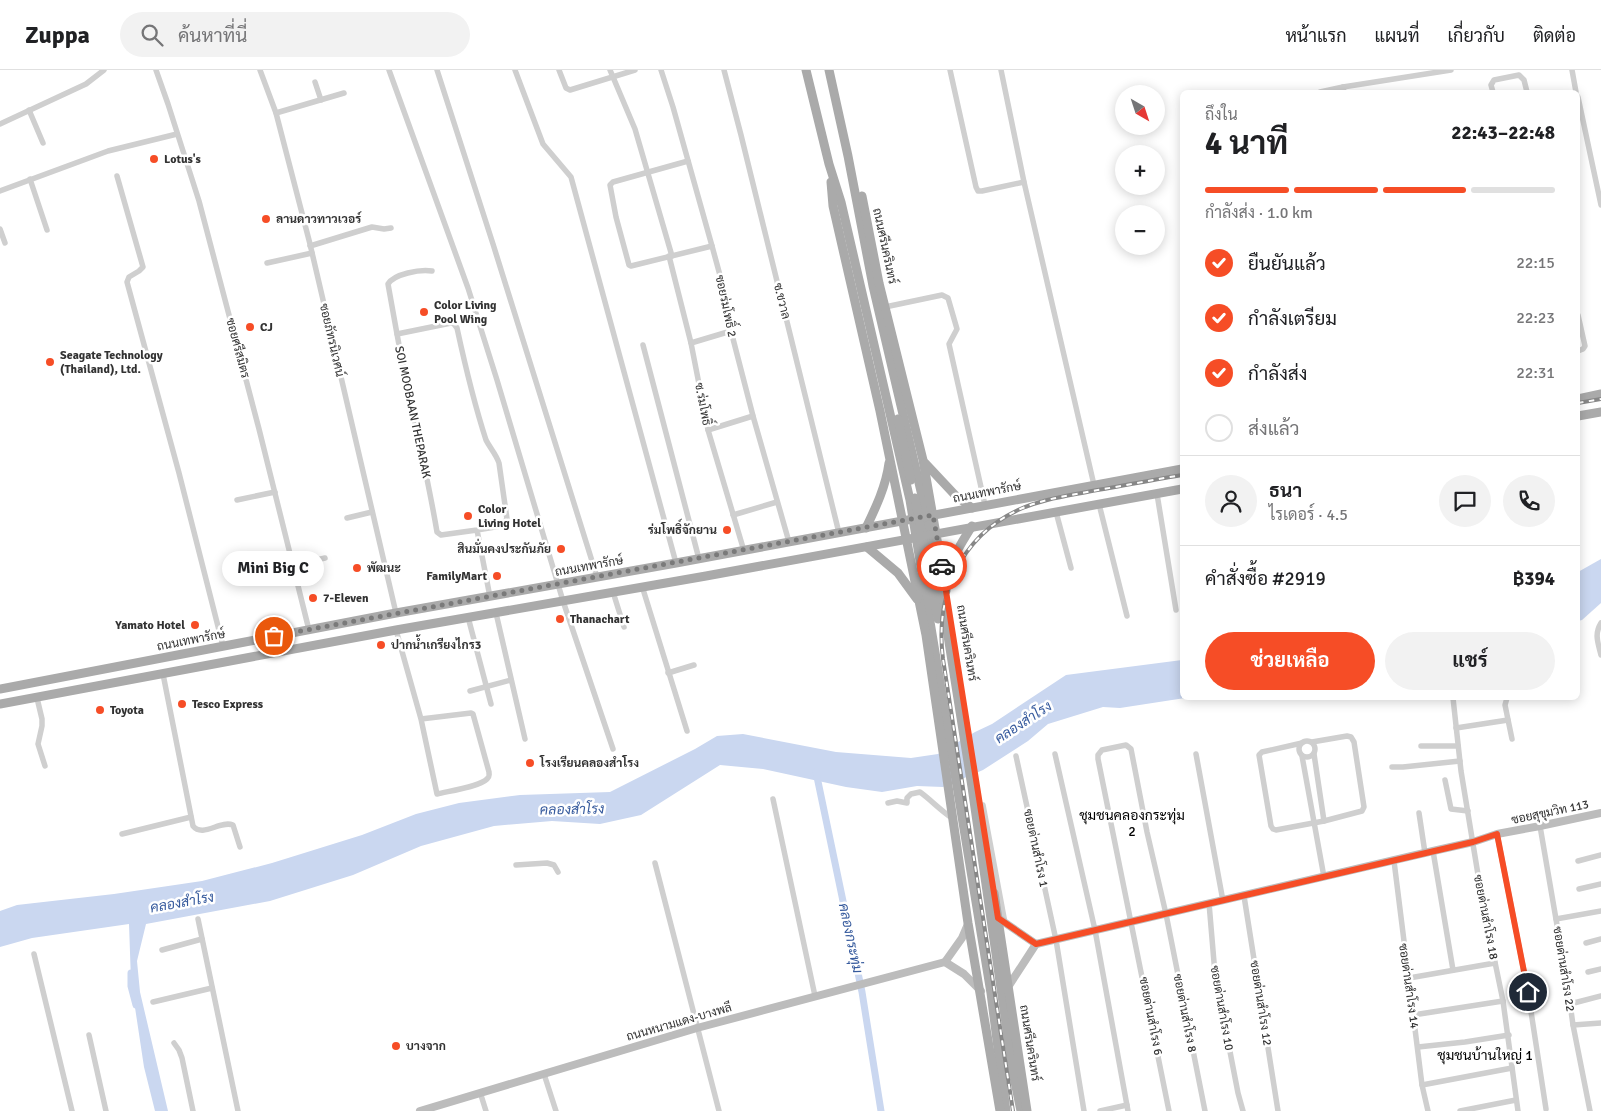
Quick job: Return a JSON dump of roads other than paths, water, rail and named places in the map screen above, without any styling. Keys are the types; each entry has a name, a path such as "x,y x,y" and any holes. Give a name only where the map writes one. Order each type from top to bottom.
{"main road":[{"path":"806,70 829,164 842,202 910,500 991,994 1006,1111"},
{"name":"ถนนศรีนครินทร์","path":"829,70 873,286 923,500 942,598 975,806 1013,1072 1021,1111"},
{"name":"ถนนศรีนครินทร์","path":"848,156 860,192 885,307 923,460 937,534 991,878 1002,920 1008,987 1027,1111"},
{"path":"829,164 833,206 904,521 926,635 968,923 1000,1111"},
{"path":"1580,399 1601,394"},
{"path":"880,411 886,418 898,419 907,413 909,404"},
{"path":"1580,416 1601,412"},
{"path":"898,419 923,536 938,619"},
{"path":"866,528 888,475 890,458"},
{"path":"923,460 955,495 972,508"},
{"name":"ถนนเทพารักษ์","path":"0,688 396,613 744,551 1180,469"},
{"path":"0,704 396,630 1180,489"},
{"path":"946,585 950,567 972,526"},
{"path":"867,546 898,573 920,603"},
{"path":"926,635 928,625 938,619 947,621 952,631"},
{"path":"136,663 141,678"},
{"name":"ซอยสุขุมวิท 113","path":"1036,944 1394,861 1473,842 1497,834 1601,813"},
{"path":"1002,920 1036,944 1008,987"},
{"path":"968,923 965,932 945,962 964,974 981,991"},
{"name":"ถนนหนามแดง-บางพลี","path":"420,1111 697,1028 945,962"}],"street":[{"path":"0,124 86,84 104,70"},
{"name":"ซอยศรีสมิตร","path":"156,70 199,201 294,565 309,630"},
{"name":"ซอยภัทรนิเวศน์","path":"260,70 276,114 312,253 396,613"},
{"path":"389,70 468,288 563,600 613,749"},
{"path":"437,70 597,577"},
{"path":"515,70 543,144 571,177 676,563"},
{"path":"559,70 566,88 570,90 635,70"},
{"name":"ซ.ร่มโพธิ์","path":"610,70 632,122 648,173 671,256 708,430 744,551"},
{"name":"ซอยร่มโพธิ์ 2","path":"661,70 724,290 731,330 753,416 789,542"},
{"name":"ซ.ชวาล","path":"724,70 744,144 839,533"},
{"path":"950,70 976,188 978,191 982,191 1024,182"},
{"path":"1001,70 1024,182 1094,485"},
{"path":"1344,90 1419,73 1451,70"},
{"path":"1506,70 1507,77"},
{"path":"1572,70 1576,90"},
{"path":"1493,90 1492,82 1519,75 1522,77 1526,90"},
{"path":"315,82 321,100"},
{"path":"276,114 344,94"},
{"path":"1580,106 1601,205"},
{"path":"29,110 43,143"},
{"path":"0,191 108,151 178,134"},
{"path":"688,161 611,184 610,190 616,217 630,266 712,246"},
{"path":"117,176 143,267 129,277 127,282 179,472 223,646"},
{"path":"30,179 47,230"},
{"path":"310,246 372,227 391,228"},
{"path":"0,229 5,242"},
{"path":"267,262 312,253"},
{"path":"397,334 388,284 392,279 418,270 432,271"},
{"path":"885,307 942,296 948,298 956,329 949,344 985,505"},
{"name":"SOI MOOBAAN THEPARAK","path":"451,323 456,328 487,441 497,456 499,463 507,519 501,526 477,530 441,536 437,532 397,334 451,323"},
{"path":"1580,325 1585,346 1580,350"},
{"path":"691,343 731,330"},
{"path":"644,345 699,559"},
{"path":"708,430 753,416"},
{"path":"236,500 275,492"},
{"path":"1157,494 1176,610"},
{"path":"733,516 777,502"},
{"path":"1100,504 1127,616"},
{"path":"347,518 372,512"},
{"path":"1056,512 1071,568"},
{"path":"477,530 490,596"},
{"path":"294,565 325,558"},
{"path":"642,586 687,731"},
{"path":"612,592 624,627"},
{"path":"496,612 525,740"},
{"path":"468,617 491,704"},
{"path":"1601,623 1596,637 1601,654"},
{"path":"396,630 421,719 437,794 479,783 488,778 489,772 472,713 421,719"},
{"path":"668,673 694,665"},
{"path":"163,674 193,826 196,830 201,830 229,823 233,825 240,847"},
{"path":"470,691 511,680"},
{"path":"37,698 42,719 38,744 45,766"},
{"name":"ซอยด่านสำโรง 18","path":"1453,700 1460,761 1503,1001 1518,1111"},
{"path":"1506,700 1505,705 1512,740"},
{"path":"1456,728 1508,720"},
{"path":"1351,737 1354,742 1364,807 1358,813 1276,830 1271,826 1259,755 1262,752 1302,742 1351,737"},
{"path":"1302,742 1298,750 1302,756 1324,877"},
{"path":"1312,742 1315,747 1314,754 1324,821"},
{"name":"ซอยด่านสำโรง 8","path":"1114,748 1126,745 1132,749 1147,832 1166,914 1205,1111"},
{"path":"1421,746 1458,746"},
{"name":"ซอยด่านสำโรง 6","path":"1114,748 1102,750 1098,755 1098,759 1169,1111"},
{"path":"1055,754 1095,930 1127,1108 1100,1111"},
{"path":"1196,754 1223,901"},
{"path":"1302,756 1308,757 1314,754"},
{"name":"ซอยด่านสำโรง 1","path":"1016,756 1056,940 1084,1111"},
{"path":"1392,767 1460,761"},
{"path":"1445,780 1451,808 1468,811"},
{"path":"888,803 897,801 907,803 907,798 911,794 920,792 942,812 951,815 965,932"},
{"path":"773,799 815,996"},
{"path":"983,805 1002,920"},
{"path":"1419,813 1429,852 1453,970"},
{"path":"122,834 191,817"},
{"name":"ซอยด่านสำโรง 22","path":"1540,826 1573,1025 1590,1111"},
{"path":"1497,834 1528,992 1546,1109"},
{"path":"1578,861 1601,855"},
{"name":"ซอยด่านสำโรง 14","path":"1394,861 1422,1084 1428,1111"},
{"path":"516,865 547,863 554,865 558,872"},
{"path":"655,863 719,1111"},
{"path":"1579,889 1601,884"},
{"name":"ซอยด่านสำโรง 12","path":"1244,896 1278,1111"},
{"name":"ซอยด่านสำโรง 10","path":"1209,903 1215,974 1243,1111"},
{"path":"1556,919 1601,911"},
{"path":"198,919 238,1111"},
{"path":"162,950 202,939"},
{"path":"1586,943 1601,940"},
{"path":"34,954 72,1111"},
{"path":"1409,978 1495,964"},
{"path":"1588,972 1601,969"},
{"path":"153,1002 212,988"},
{"path":"1570,1004 1601,996"},
{"path":"1413,1015 1503,1001"},
{"path":"1573,1025 1601,1023"},
{"path":"89,1035 106,1111"},
{"path":"1418,1047 1508,1035"},
{"path":"174,1043 182,1058 193,1111"},
{"path":"1422,1084 1512,1068"},
{"path":"544,1074 556,1111"},
{"path":"480,1092 486,1111"},
{"path":"1460,1111 1516,1100"}],"water":[{"path":"1601,559 1601,603 1580,620 1580,571"},
{"name":"คลองสำโรง","path":"1180,660 1180,699 1120,708 1103,707 1048,724 1028,741 983,770 943,787 917,786 882,792 846,787 763,769 720,765 641,815 600,824 552,821 494,826 421,846 353,875 270,901 146,924 137,961 140,992 168,1111 155,1111 144,1067 131,981 129,924 32,938 0,947 0,911 17,905 114,894 202,881 272,863 362,835 416,814 459,803 520,795 610,792 717,736 743,734 836,752 911,758 938,754 992,724 1066,675"}],"waterway":[{"name":"คลองกระทุ่ม","path":"816,772 862,992 881,1111"},
{"path":"131,973 131,986 136,1005"}],"railway":[{"path":"1580,403 1601,399"},
{"path":"1013,1111 943,659 943,613 948,592 955,571 966,553 980,536 1018,510 1055,498 1180,475"}],"place":[{"name":"Lotus's","path":"154,159"},
{"name":"ลานดาวทาวเวอร์","path":"266,219"},
{"name":"Color Living Pool Wing","path":"424,312"},
{"name":"CJ","path":"250,327"},
{"name":"Seagate Technology (Thailand), Ltd.","path":"50,362"},
{"name":"Color Living Hotel","path":"468,516"},
{"name":"ร่มโพธิ์จักยาน","path":"727,530"},
{"name":"สินมั่นคงประกันภัย","path":"561,549"},
{"name":"พัฒนะ","path":"357,568"},
{"name":"FamilyMart","path":"497,576"},
{"name":"7-Eleven","path":"313,598"},
{"name":"Thanachart","path":"560,619"},
{"name":"Yamato Hotel","path":"195,625"},
{"name":"Mini Big C","path":"274,636"},
{"name":"ปากน้ำเกรียงไกร3","path":"381,645"},
{"name":"Tesco Express","path":"182,704"},
{"name":"Toyota","path":"100,710"},
{"name":"โรงเรียนคลองสำโรง","path":"530,763"},
{"name":"บางจาก","path":"396,1046"}],"district":[{"name":"ชุมชนคลองกระทุ่ม 2","path":"1132,824"},
{"name":"ชุมชนบ้านใหญ่ 1","path":"1485,1055"}]}
